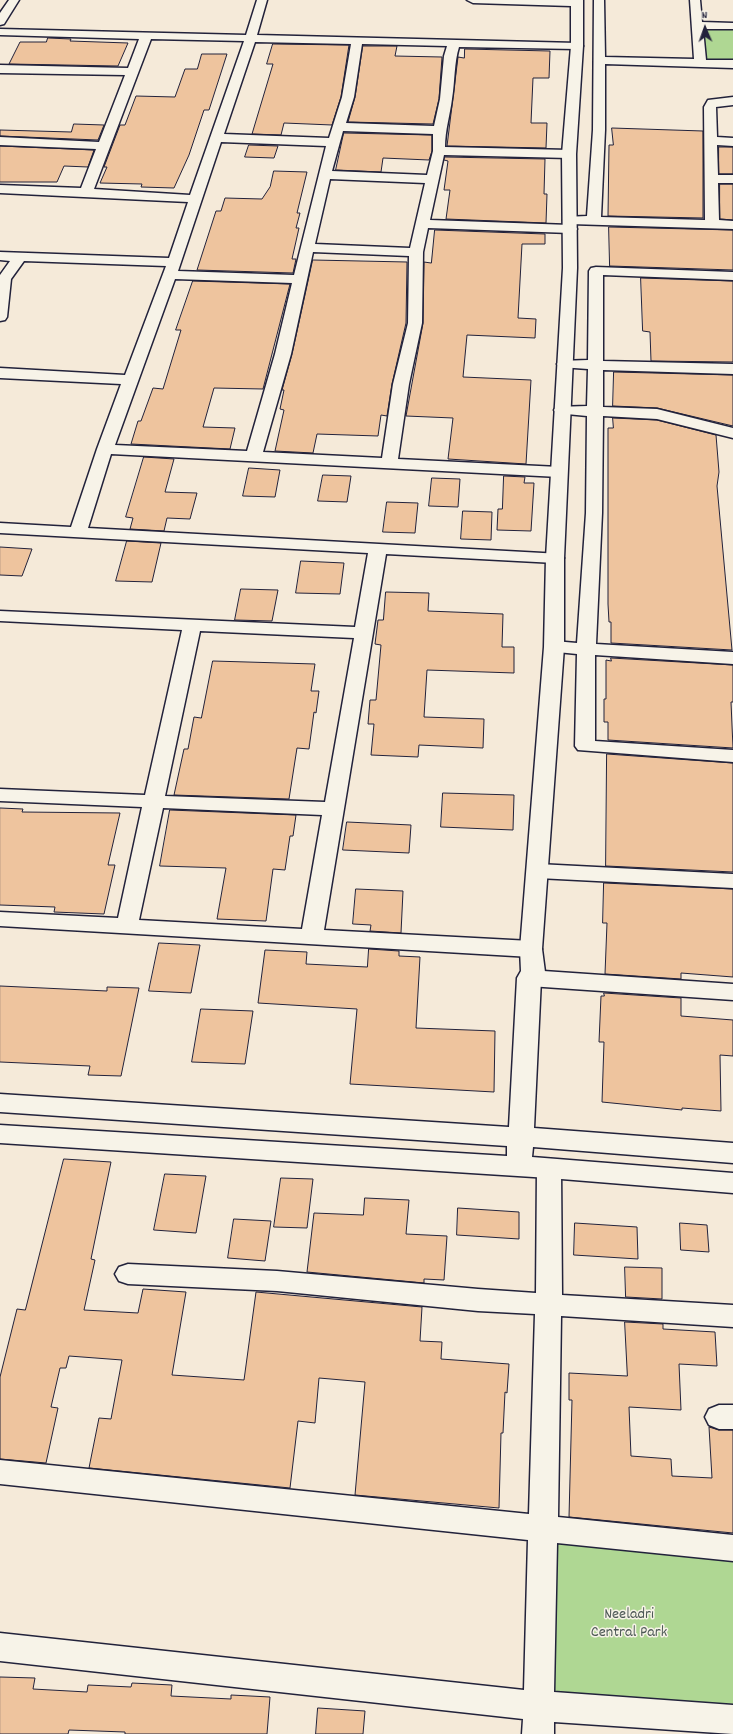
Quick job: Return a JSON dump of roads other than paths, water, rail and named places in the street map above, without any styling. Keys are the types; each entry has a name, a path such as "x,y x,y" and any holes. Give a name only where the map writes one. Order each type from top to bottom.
{"street":[{"path":"0,22 14,0"},
{"path":"78,532 105,449 196,199 251,38 262,0"},
{"path":"473,0 576,1 577,46 569,154 570,225 565,364 555,558 554,647 531,949 533,972 529,978 519,1166"},
{"path":"594,220 599,130 599,0"},
{"path":"695,0 700,62"},
{"path":"697,25 733,26"},
{"path":"0,32 577,46"},
{"path":"86,192 146,36"},
{"path":"254,456 283,354 324,175 348,97 357,41"},
{"path":"388,464 400,384 415,322 416,252 438,151 439,130 446,99 450,56 454,43"},
{"path":"599,60 733,64"},
{"path":"0,69 131,72"},
{"path":"712,224 710,107 712,103 733,101"},
{"path":"339,127 439,130"},
{"path":"217,138 334,142"},
{"path":"0,141 103,146"},
{"path":"711,141 733,142"},
{"path":"438,151 569,154"},
{"path":"324,175 432,179"},
{"path":"712,179 733,179"},
{"path":"0,189 86,192 196,199"},
{"path":"422,224 570,225 594,220 733,225"},
{"path":"307,248 416,252"},
{"path":"0,256 21,256 299,279"},
{"path":"0,317 4,279 21,256"},
{"path":"730,275 596,271 597,365 594,513 586,649 585,746 733,756"},
{"path":"565,364 733,370"},
{"path":"0,373 131,380"},
{"path":"562,410 657,414 684,418 733,433"},
{"path":"105,449 559,472"},
{"path":"0,528 555,558"},
{"path":"312,936 378,548"},
{"path":"0,616 363,633"},
{"path":"127,926 192,625"},
{"path":"554,647 733,658"},
{"path":"0,795 334,809"},
{"path":"538,871 733,881"},
{"path":"0,919 531,949"},
{"path":"529,978 733,992"},
{"path":"0,1103 733,1153"},
{"path":"0,1134 549,1168 733,1183"},
{"path":"539,1720 549,1304 549,1168"},
{"path":"128,1274 277,1281 478,1300 733,1316"},
{"path":"0,1472 733,1548"},
{"path":"0,1647 539,1720 733,1720"}],"park label":[{"name":"Neeladri Central Park","path":"629,1625"}]}
